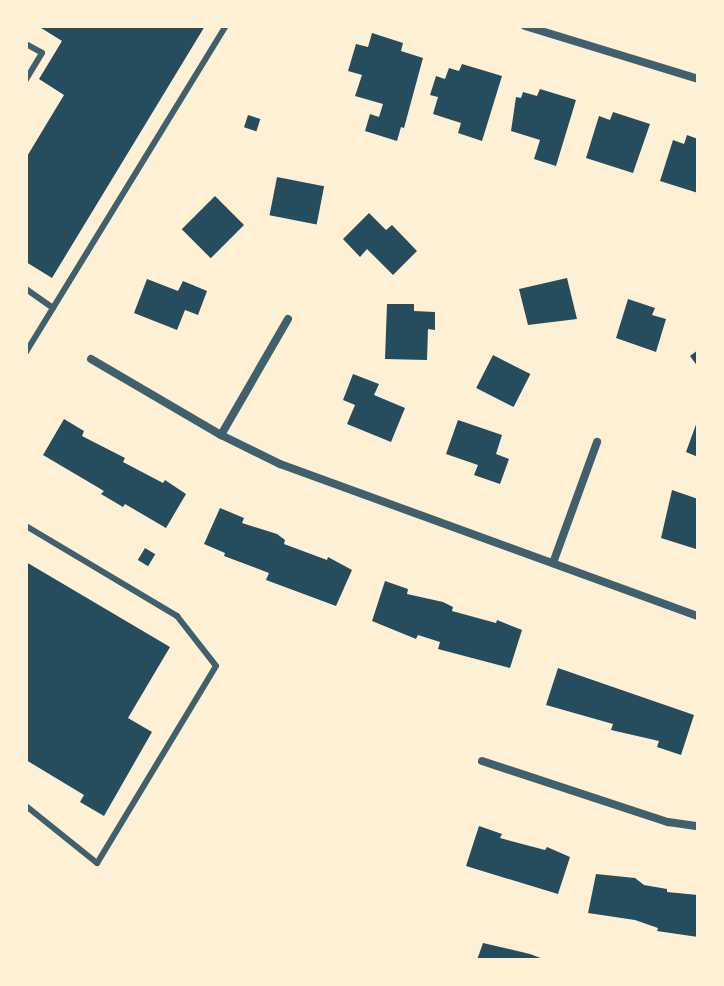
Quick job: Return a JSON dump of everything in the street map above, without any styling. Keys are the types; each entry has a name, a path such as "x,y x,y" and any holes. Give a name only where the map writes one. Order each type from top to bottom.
{"street":[{"path":"525,26 544,29 698,79"},
{"path":"221,435 288,319"},
{"path":"91,359 221,435 344,490 698,616"},
{"path":"553,563 597,442"},
{"path":"482,761 668,822 698,826"}],"lane":[{"path":"26,352 226,26"},
{"path":"26,44 42,53 26,80"},
{"path":"26,289 53,308"},
{"path":"26,526 177,616 216,666 97,863 26,806"}],"building":[{"path":"38,26 205,26 52,278 26,262 26,158 64,95 39,79 62,41"},
{"path":"372,33 403,43 401,51 423,58 404,128 401,127 397,141 365,131 370,114 379,117 383,104 355,96 362,75 348,71 356,44 368,47"},
{"path":"462,64 502,76 482,141 458,133 461,123 433,114 438,97 430,95 436,76 445,79 449,68 459,71"},
{"path":"540,89 576,100 556,166 534,159 540,140 511,131 516,97 521,98 523,92 537,96"},
{"path":"613,112 650,124 633,173 586,158 599,116 610,120"},
{"path":"248,115 260,119 256,131 244,127"},
{"path":"687,135 698,139 698,193 660,181 673,140 684,144"},
{"path":"277,177 324,186 317,224 270,215"},
{"path":"215,196 244,225 211,258 182,229"},
{"path":"369,213 386,230 392,225 417,251 393,275 367,249 360,257 343,239"},
{"path":"567,278 577,319 528,325 519,289"},
{"path":"147,279 178,291 183,281 207,291 198,315 185,310 177,330 134,313"},
{"path":"628,299 655,308 652,315 666,319 656,352 616,338"},
{"path":"387,304 414,304 414,311 435,312 435,330 428,329 427,360 385,359"},
{"path":"698,350 698,367 690,356"},
{"path":"493,355 530,374 514,407 476,388"},
{"path":"353,374 379,384 374,395 405,408 391,442 347,424 355,405 343,400"},
{"path":"64,419 84,431 82,436 125,458 123,462 163,483 165,480 186,494 166,528 101,494 104,491 43,455"},
{"path":"698,419 698,457 686,452"},
{"path":"458,420 502,435 496,454 509,459 500,484 474,475 478,465 446,454"},
{"path":"672,490 698,499 696,549 661,538"},
{"path":"220,508 244,518 242,523 277,534 285,540 284,544 327,560 328,557 352,570 336,606 266,580 269,573 224,556 225,553 204,544"},
{"path":"145,548 155,554 148,566 138,560"},
{"path":"26,562 170,647 128,718 152,732 104,816 80,802 84,795 26,760"},
{"path":"385,581 408,589 407,594 443,602 453,607 452,611 496,623 497,620 522,630 510,668 438,649 440,642 418,635 416,639 372,621"},
{"path":"558,668 694,715 681,755 657,747 659,741 611,730 613,724 546,705"},
{"path":"479,826 502,834 500,838 545,850 547,847 570,857 558,894 466,866"},
{"path":"596,874 635,878 644,885 667,889 667,892 698,895 698,937 657,931 658,928 635,920 588,913"},
{"path":"483,943 530,954 546,960 477,960"}]}
